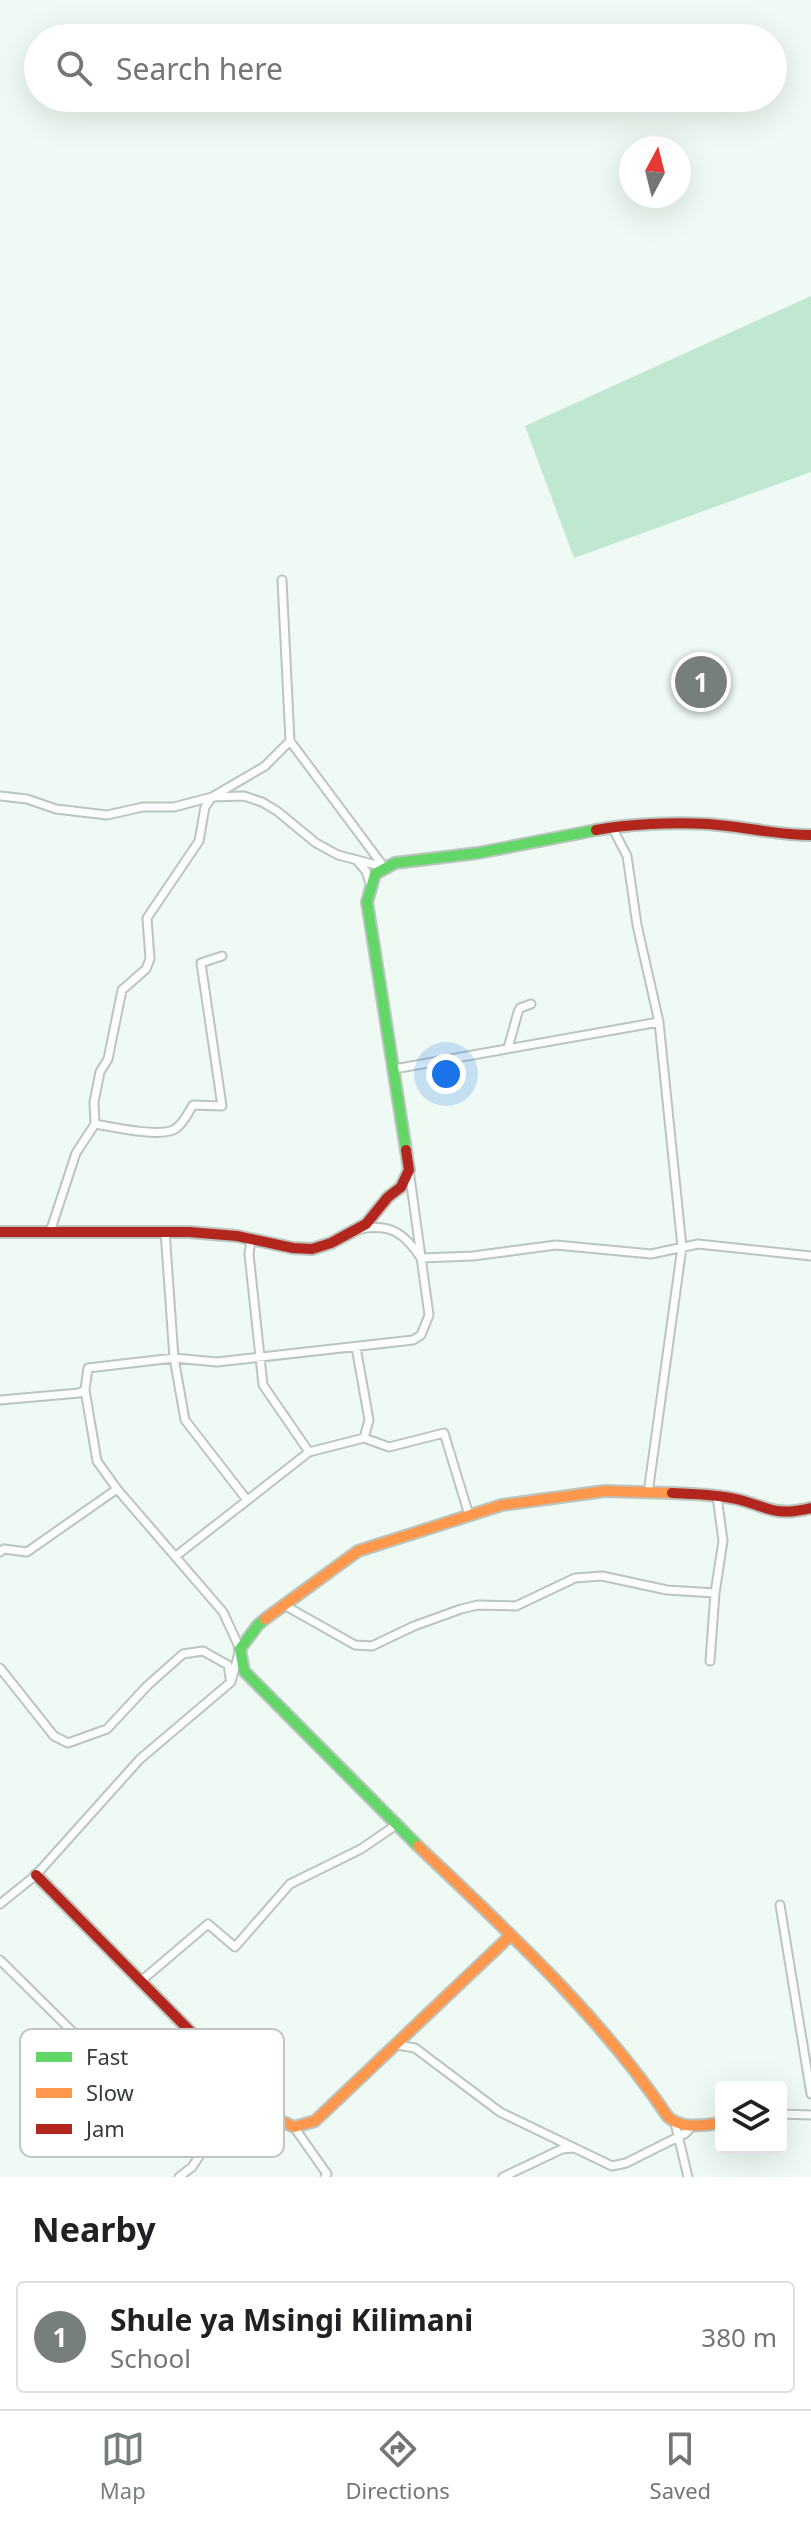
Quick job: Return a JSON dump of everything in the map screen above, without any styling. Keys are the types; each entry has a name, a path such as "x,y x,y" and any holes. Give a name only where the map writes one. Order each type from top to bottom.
{"street":[{"path":"282,580 290,741 384,867"},
{"path":"50,1232 76,1153 95,1124 94,1102 100,1072 108,1059 122,990 146,969 150,959 147,918 199,841 205,807 212,797 265,766 290,741"},
{"path":"0,796 27,799 56,809 107,815 143,807 174,807 212,797 244,796 262,802 316,843 358,862 384,867"},
{"path":"715,2124 692,2126 675,2123 668,2117 637,2071 525,1948 396,1825 244,1671 240,1649 223,1612 117,1489 97,1461 85,1390 88,1368 174,1358 217,1362 413,1340 421,1335 429,1315 367,902 370,884 375,874 384,867 478,853 612,827 706,824 783,835 811,835"},
{"path":"612,827 627,856 637,925 659,1022 682,1247 648,1493"},
{"path":"358,862 366,871 370,884"},
{"path":"95,1124 141,1131 173,1130 193,1105 222,1106 201,963 222,956"},
{"path":"511,1046 518,1012 531,1004"},
{"path":"394,1069 659,1022"},
{"path":"0,1232 165,1231 251,1239 312,1249 331,1243 366,1224 388,1197 401,1187 409,1170"},
{"path":"358,1229 371,1227 400,1233 421,1258"},
{"path":"165,1231 174,1358 185,1420 247,1500"},
{"path":"251,1239 249,1254 263,1385 309,1452"},
{"path":"421,1258 473,1256 556,1245 651,1254 698,1244 811,1256"},
{"path":"356,1347 369,1420 364,1438"},
{"path":"0,1400 69,1395 85,1390"},
{"path":"176,1556 309,1452 364,1438 389,1447 444,1433 469,1515"},
{"path":"0,1552 4,1549 27,1552 117,1489"},
{"path":"0,1904 36,1875 140,1759 231,1682 240,1649 258,1625 358,1551 469,1515 539,1498 605,1491 717,1496 737,1499 772,1512 811,1508"},
{"path":"710,1661 723,1541 717,1496"},
{"path":"284,1605 355,1645 372,1646 461,1609 478,1605 516,1606 575,1578 602,1576 667,1590 715,1593"},
{"path":"0,1668 54,1736 68,1743 107,1729 148,1685 183,1654 203,1651 215,1656 228,1665 231,1682"},
{"path":"141,1981 208,1924 235,1947 290,1884 361,1849 396,1825"},
{"path":"36,1875 188,2029"},
{"path":"780,1905 811,2094"},
{"path":"294,2127 315,2121 510,1936"},
{"path":"0,1960 70,2029"},
{"path":"397,2045 415,2048 500,2112 612,2166 626,2163 678,2137 692,2126"},
{"path":"787,2114 811,2115"},
{"path":"284,2122 294,2127 327,2174 325,2177"},
{"path":"675,2123 688,2177"},
{"path":"503,2177 562,2149 577,2148"},
{"path":"179,2177 192,2167 198,2157"}],"green space":[{"path":"811,296 811,472 574,558 525,426"}],"traffic: fast":[{"path":"406,1150 367,902 375,874 395,863 478,853 596,830"},
{"path":"265,1619 240,1649 244,1671 418,1846"}],"traffic: slow":[{"path":"265,1619 358,1551 502,1505 605,1491 672,1493"},
{"path":"418,1846 582,2008 668,2117 687,2125 715,2124"},
{"path":"284,2122 294,2127 315,2121 510,1936"}],"traffic: jam":[{"path":"596,830 694,823 811,835"},
{"path":"0,1232 189,1232 237,1236 312,1249 331,1243 366,1224 388,1197 401,1187 409,1170 406,1150"},
{"path":"672,1493 728,1497 788,1512 811,1508"},
{"path":"36,1875 188,2029"}],"place":[{"name":"Shule ya Msingi Kilimani","path":"701,682"}]}
